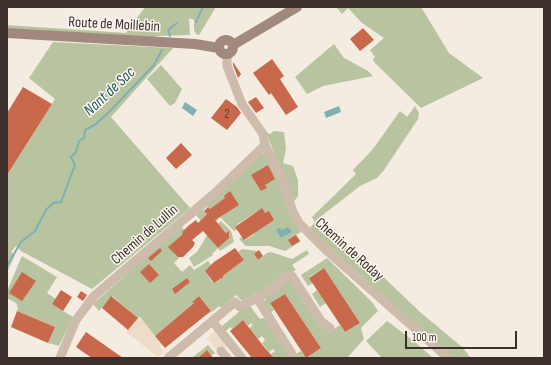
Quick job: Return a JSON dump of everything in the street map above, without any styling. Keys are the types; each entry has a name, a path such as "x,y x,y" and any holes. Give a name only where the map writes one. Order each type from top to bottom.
{"street":[{"path":"223,51 232,51 233,45 297,7"},
{"name":"Route de Moillebin","path":"7,33 195,44 223,51"},
{"name":"Chemin de Roday","path":"223,51 227,66 242,104 259,126 265,145 282,180 293,212 306,232 448,358"},
{"name":"Chemin de Lullin","path":"60,358 76,320 94,296 215,193 265,145"},
{"path":"168,358 235,302 240,307 276,287 285,277 292,276 321,321 330,328"},
{"path":"257,298 292,354"},
{"path":"216,319 242,358"}],"green space":[{"path":"145,7 216,7 199,35 196,34 194,30 194,20 189,18 190,35 156,36 156,38 7,29 7,25 126,33"},
{"path":"336,7 421,7 449,53 483,78 421,108 374,62 373,59 375,57 370,50 384,38 362,23 348,8 342,14"},
{"path":"53,42 173,48 111,117 190,208 92,289 21,251 16,246 11,252 15,255 7,272 7,175 55,99 29,78"},
{"path":"334,44 344,58 368,71 373,76 323,86 307,94 295,77"},
{"path":"161,65 182,89 175,103 170,106 147,79"},
{"path":"415,106 419,113 418,119 384,170 377,178 360,186 315,221 374,268 420,312 462,347 471,358 452,358 309,229 315,222 312,217 356,174 353,170 373,149 400,111 407,117"},
{"path":"274,131 284,132 286,149 283,163 293,166 298,180 298,196 293,203 266,132 270,134"},
{"path":"261,153 265,154 279,179 290,215 301,232 296,235 300,242 285,251 269,246 246,246 239,239 242,237 245,240 254,234 259,210 239,223 235,227 237,230 234,231 220,217 214,224 211,221 217,215 207,206 203,210 207,214 203,218 208,223 207,228 196,215"},
{"path":"221,221 231,231 234,242 220,251 218,248 212,254 213,255 194,267 189,258 197,252 209,232","holes":["220,226 227,233 226,240 218,248 208,236"]},
{"path":"182,227 184,230 182,235 169,247 179,258 174,263 182,272 190,265 194,270 208,261 212,266 205,271 213,283 220,276 223,278 224,275 244,260 238,252 242,249 258,251 254,254 258,260 267,253 271,252 292,259 307,250 309,254 292,265 296,270 291,273 282,274 273,284 242,301 236,295 221,308 219,306 212,312 199,296 193,301 194,303 155,336 140,317 138,318 112,296 99,311 93,304 158,246"},
{"path":"22,256 57,277 47,293 56,299 52,304 73,317 59,346 48,343 55,327 17,311 18,308 16,303 7,298 7,291"},
{"path":"327,258 372,302 378,311 361,328 364,339 348,357 306,358 321,348 285,294 270,303 274,310 270,313 264,302 267,295 288,280 291,281 330,332 340,325 345,332 360,323 324,268 309,277 313,283 308,286 301,275"},
{"path":"317,290 326,303 320,307 312,294"},
{"path":"247,305 250,306 260,319 264,318 296,354 301,351 306,358 274,358 271,354 275,351 273,349 269,352 262,343 265,340 262,336 258,339 249,328 253,325 251,323 248,326 243,320 232,329 230,327 225,332 221,327"},
{"path":"387,321 433,358 382,358 366,341"},
{"path":"208,345 215,353 211,356 207,350 198,358 193,357"}],"shaded area":[{"path":"139,317 162,344 160,347 164,352 158,357 126,332"},
{"path":"218,328 230,343 219,353 207,338"}],"water":[{"path":"185,102 197,110 193,116 182,108"},
{"path":"339,106 341,112 326,118 324,112"},
{"path":"288,227 292,232 281,238 276,230 279,228 282,230"}],"building":[{"path":"363,28 374,40 360,51 350,39"},
{"path":"272,59 284,76 280,79 298,107 286,115 271,93 269,95 253,73"},
{"path":"233,62 241,74 238,78 233,65"},
{"path":"23,87 52,104 7,175 7,113"},
{"path":"256,97 264,108 256,113 248,102"},
{"path":"226,99 237,107 241,113 227,130 211,118"},
{"path":"181,143 192,155 176,169 166,158"},
{"path":"268,165 275,179 265,185 267,188 261,191 251,175"},
{"path":"230,191 239,205 215,220 226,233 229,231 229,238 218,248 203,231 192,240 195,243 193,247 183,257 178,257 168,247 182,235 183,231 188,226 196,220 198,223 207,214 204,211 208,207 210,209 225,198 224,196"},
{"path":"262,208 265,213 269,211 274,220 244,240 235,227"},
{"path":"296,235 300,241 292,246 288,240"},
{"path":"160,248 162,251 151,261 148,258"},
{"path":"235,248 244,260 224,275 222,279 221,278 214,283 205,271 214,262"},
{"path":"259,250 263,256 258,260 254,254"},
{"path":"149,264 159,275 150,283 140,272"},
{"path":"324,268 360,323 345,332 309,278"},
{"path":"22,272 36,281 22,301 9,293"},
{"path":"187,278 190,282 175,294 172,289"},
{"path":"61,290 72,297 63,311 52,304"},
{"path":"81,291 87,295 83,301 77,297"},
{"path":"285,294 321,348 306,358 270,303"},
{"path":"111,296 138,318 128,330 102,308"},
{"path":"199,296 211,311 165,348 155,336 194,303 192,302"},
{"path":"17,311 55,327 48,343 11,327"},
{"path":"243,320 274,358 252,358 230,331"},
{"path":"86,332 123,358 92,358 76,347"},
{"path":"207,350 213,358 198,358"}],"waterway":[{"name":"Nant de Sac","path":"196,22 203,7"},
{"name":"Nant de Sac","path":"170,36 168,30 177,23"},
{"name":"Nant de Sac","path":"7,266 21,242 35,231 46,210 53,203 61,202 75,165 71,157 76,152 79,141 84,138 85,130 96,124 111,110 154,65 162,50"}]}
